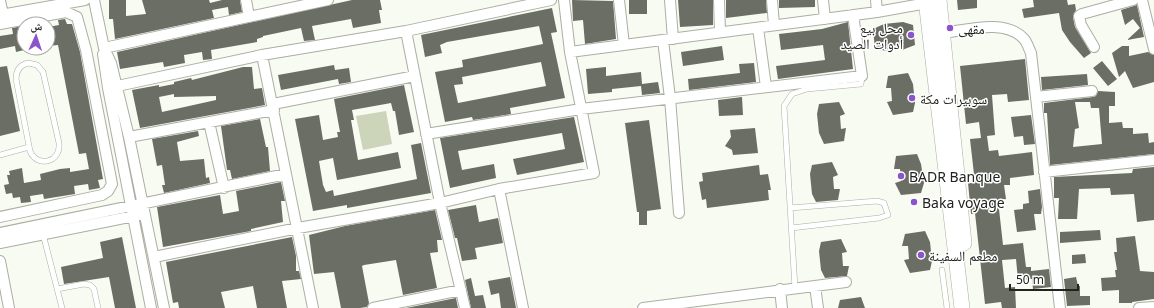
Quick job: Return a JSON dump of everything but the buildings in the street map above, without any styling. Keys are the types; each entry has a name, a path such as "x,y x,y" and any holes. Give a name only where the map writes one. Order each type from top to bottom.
{"main road":[{"path":"931,1 943,33 971,308"},
{"path":"931,1 962,308"}],"street":[{"path":"1,18 85,0"},
{"path":"94,0 104,48 109,58 112,87 131,205 151,308"},
{"path":"246,0 249,18"},
{"path":"104,48 328,0"},
{"path":"112,87 262,55 406,31 540,1 551,0"},
{"path":"154,257 298,228 440,203 498,189 594,173 570,52 564,0"},
{"path":"619,0 624,45"},
{"path":"670,0 668,39 670,98 680,213"},
{"path":"718,0 720,32"},
{"path":"772,0 774,26"},
{"path":"823,0 825,19"},
{"path":"876,0 877,12"},
{"path":"1094,48 1081,25 1079,16 1133,0"},
{"path":"1142,0 1154,49"},
{"path":"570,52 877,12 931,1"},
{"path":"0,2 1,18"},
{"path":"0,217 102,195 108,191 112,184 86,50 77,17 66,12 1,18"},
{"path":"426,134 581,109 862,76 853,15"},
{"path":"943,33 993,27 1011,30 1024,39 1031,53 1060,308"},
{"path":"758,28 766,87"},
{"path":"406,31 440,203 465,308"},
{"path":"262,55 313,308"},
{"path":"129,137 209,122 415,76"},
{"path":"112,87 129,137 145,209 164,308"},
{"path":"1036,97 1092,91"},
{"path":"209,122 224,188"},
{"path":"1044,172 1154,160"},
{"path":"0,243 133,216 145,209 224,188 286,174"},
{"path":"498,189 523,308"},
{"path":"0,233 131,205 145,209"},
{"path":"0,261 9,308"},
{"path":"643,308 692,304 780,289 846,282"},
{"path":"815,286 818,308"},
{"path":"780,289 782,308"},
{"path":"373,308 461,290"},
{"path":"1139,308 1154,306"}],"lane":[{"path":"28,62 37,65 43,72 59,148 52,160 43,162 35,158 29,147 16,78 17,70 28,62"},
{"path":"795,288 784,106 792,94 807,89 861,84 862,76"},
{"path":"0,155 29,147"},
{"path":"790,208 877,201 884,202 888,215 879,218 791,228"},
{"path":"43,234 62,308"},
{"path":"942,270 947,308"},
{"path":"57,289 84,284 90,285 94,289 98,308"}],"green space":[{"path":"386,111 392,144 363,150 356,116"}],"place":[{"name":"مقهى","path":"950,28"},
{"name":"محل بيع أدوات الصيد","path":"911,35"},
{"name":"سوبيرات مكة","path":"912,98"},
{"name":"BADR Banque","path":"901,176"},
{"name":"Baka voyage","path":"914,202"},
{"name":"مطعم السفينة","path":"921,255"}]}
